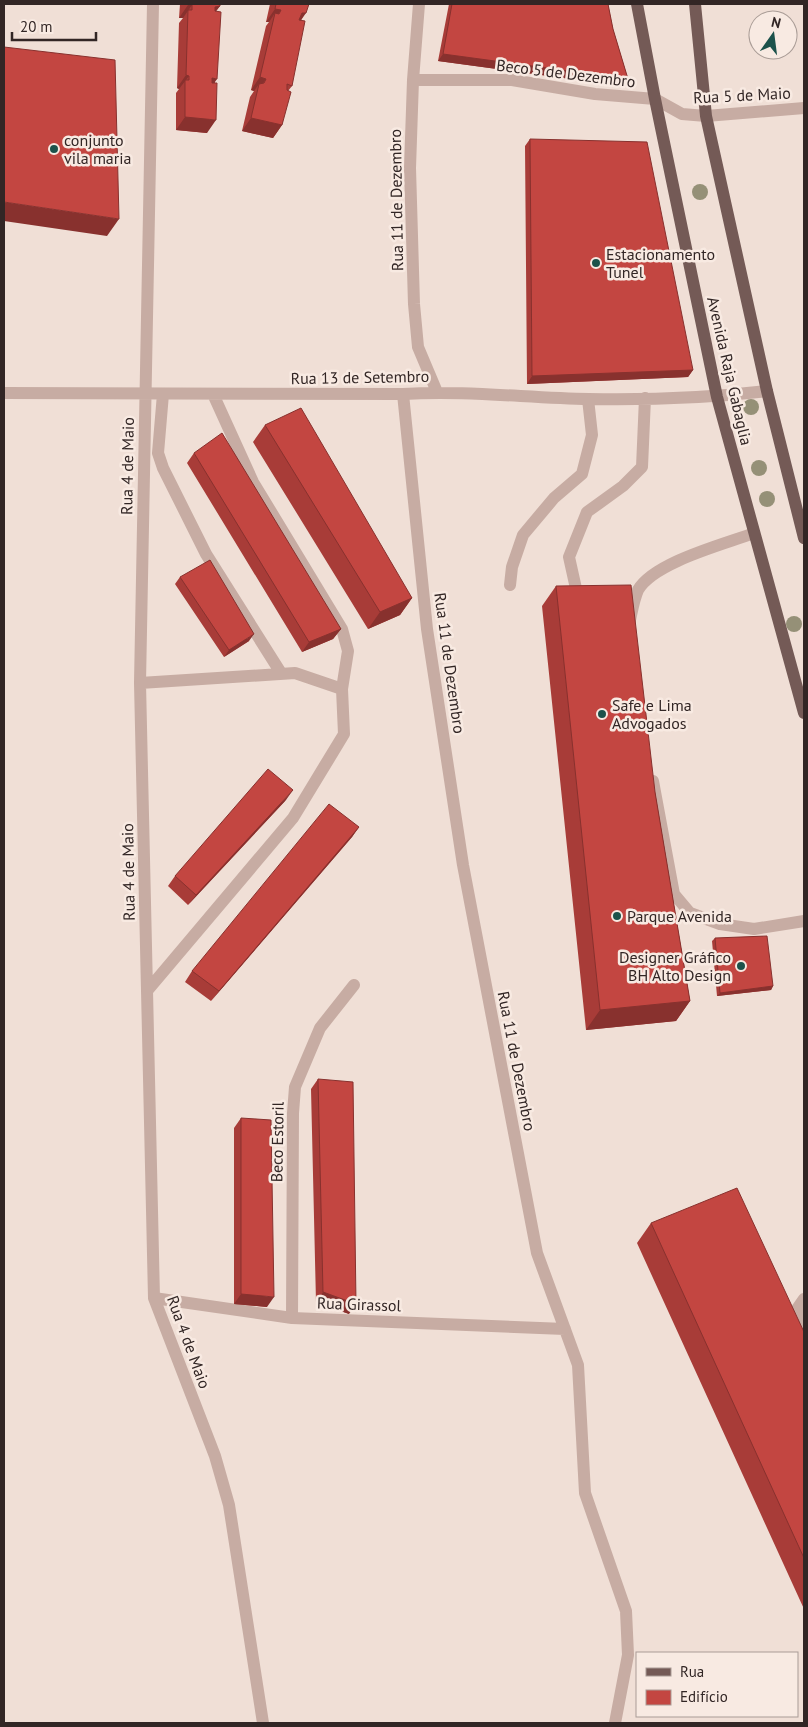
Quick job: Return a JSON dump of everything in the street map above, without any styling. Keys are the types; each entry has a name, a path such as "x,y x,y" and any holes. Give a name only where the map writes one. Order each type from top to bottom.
{"main road":[{"name":"Avenida Raja Gabaglia","path":"638,4 654,99 717,397 804,712"},
{"name":"Avenida Raja Gabaglia","path":"695,4 706,116 767,391 804,538"}],"street":[{"name":"Rua 4 de Maio","path":"152,4 140,682 154,1298 215,1456 229,1505 263,1723"},
{"name":"Rua 11 de Dezembro","path":"420,4 413,80 410,168 414,304 418,347 437,392"},
{"name":"Beco 5 de Dezembro","path":"413,80 512,80 595,94 654,99"},
{"name":"Rua 5 de Maio","path":"654,99 682,114 706,116 804,108"},
{"name":"Rua 13 de Setembro","path":"4,393 403,394 437,392 588,399 717,397 767,391"},
{"path":"163,394 158,453 163,468 206,554 281,673"},
{"path":"147,991 293,818 344,734 342,689 348,651 342,629 253,482 213,394"},
{"name":"Rua 11 de Dezembro","path":"403,394 427,628 463,864 537,1253 578,1365 585,1493 626,1611 628,1655 615,1723"},
{"path":"580,605 569,557 588,512 623,486 642,467 645,398"},
{"path":"510,585 512,566 523,535 554,498 582,474 592,436 588,399"},
{"path":"629,632 629,623 638,590 658,571 687,557 754,533"},
{"path":"140,682 295,673 342,689"},
{"path":"652,771 674,894 690,913 720,924 754,929 804,921"},
{"name":"Beco Estoril","path":"292,1318 293,1113 295,1087 320,1028 354,984"},
{"name":"Rua Girassol","path":"154,1298 292,1318 565,1329"},
{"path":"804,1299 797,1308 798,1323 804,1337"}],"building":[{"path":"188,4 220,4 220,6 215,7 215,11 221,12 217,79 212,78 212,83 217,83 216,120 185,117 185,80 189,80 189,76 186,75 188,10 192,10 192,5"},
{"path":"276,4 309,4 306,13 302,13 299,20 305,21 292,86 287,84 287,90 291,92 282,125 251,118 259,84 264,83 266,79 260,77 275,13 279,14 281,10 275,9"},
{"path":"452,4 608,4 613,29 628,79 443,54"},
{"name":"conjunto vila maria","path":"4,47 115,60 119,219 4,202"},
{"name":"Estacionamento Tunel","path":"530,139 647,142 693,370 532,376"},
{"path":"301,408 412,598 380,612 265,425"},
{"path":"222,433 341,629 309,642 194,453"},
{"path":"210,560 254,634 229,650 180,577"},
{"name":"Parque Avenida","path":"631,585 655,792 690,1001 600,1010 556,586"},
{"path":"268,769 293,790 196,895 175,876"},
{"path":"329,804 359,827 219,991 192,971"},
{"name":"Designer Gráfico BH Alto Design","path":"767,936 773,986 720,993 715,938"},
{"path":"318,1079 353,1082 356,1304 323,1292"},
{"path":"241,1118 271,1120 274,1297 241,1294"},
{"path":"737,1188 804,1332 804,1558 651,1223"}],"place":[{"name":"conjunto vila maria","path":"54,149"},
{"name":"Estacionamento Tunel","path":"596,263"},
{"name":"Safe e Lima Advogados","path":"602,714"},
{"name":"Parque Avenida","path":"617,916"},
{"name":"Designer Gráfico BH Alto Design","path":"741,966"}]}
